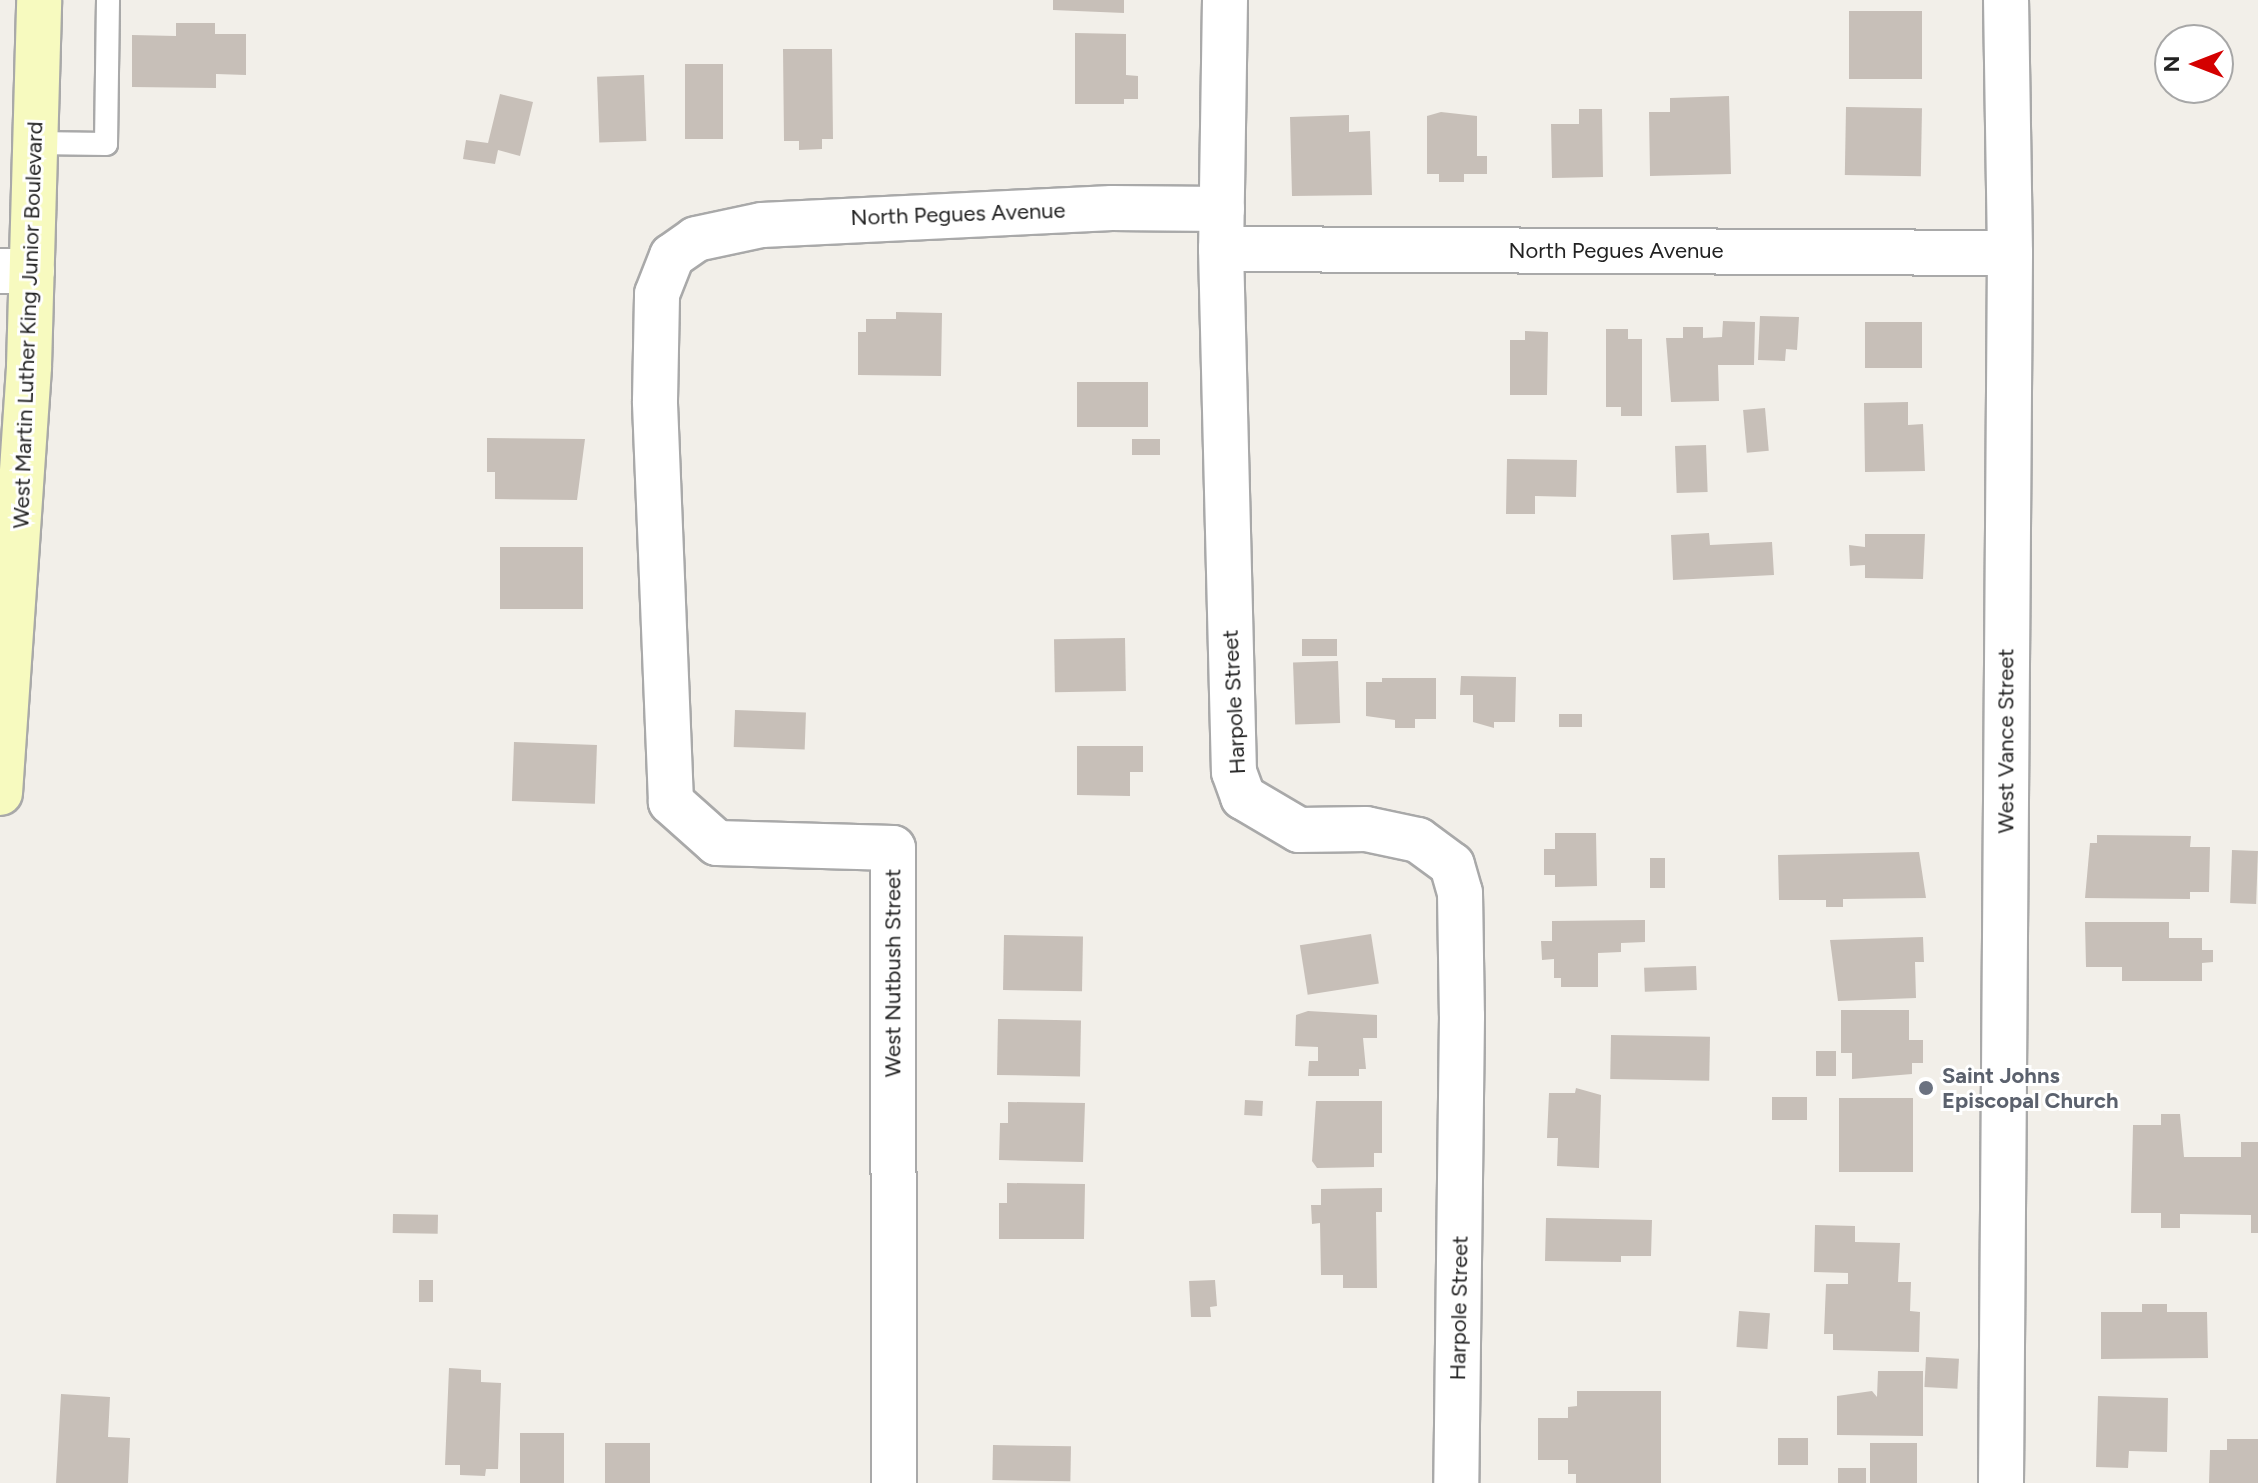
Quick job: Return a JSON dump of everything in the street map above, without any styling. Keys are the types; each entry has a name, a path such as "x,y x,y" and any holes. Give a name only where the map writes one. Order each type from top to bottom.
{"main road":[{"name":"West Martin Luther King Junior Boulevard","path":"0,793 15,632 16,271 36,143 39,0"}],"street":[{"name":"Harpole Street","path":"1225,0 1221,229 1234,772 1243,797 1299,830 1366,829 1418,840 1452,865 1460,893 1456,1483"},
{"name":"West Vance Street","path":"2001,1483 2010,253 2006,0"},
{"name":"North Pegues Avenue","path":"696,239 762,225 853,217 2010,253"},
{"name":"West Nutbush Street","path":"696,239 672,256 657,294 659,517 671,802 717,843 893,848 894,1483"}],"lane":[{"path":"36,143 106,144 108,0"}],"building":[{"path":"1053,0 1124,0 1124,13 1053,10"},
{"path":"1849,11 1922,11 1922,79 1849,79"},
{"path":"176,23 215,23 215,34 246,34 246,75 216,74 216,88 132,87 132,35 176,36"},
{"path":"1075,33 1126,34 1126,75 1138,76 1138,99 1124,99 1124,104 1075,104"},
{"path":"783,49 832,49 833,139 822,139 822,149 799,150 799,141 784,141"},
{"path":"685,64 723,64 723,139 685,139"},
{"path":"644,75 646,141 599,143 597,77"},
{"path":"500,94 533,102 520,156 498,150 495,164 463,159 466,140 488,143"},
{"path":"1729,96 1731,174 1650,176 1649,112 1670,112 1670,98"},
{"path":"1846,107 1922,108 1921,176 1845,175"},
{"path":"1579,109 1602,109 1603,177 1552,178 1551,124 1579,124"},
{"path":"1441,112 1477,116 1477,156 1487,156 1487,174 1464,174 1464,182 1439,182 1439,174 1427,174 1427,116"},
{"path":"1349,115 1349,132 1370,131 1372,195 1292,196 1290,117"},
{"path":"896,312 942,313 941,376 858,375 858,332 866,332 866,319 896,319"},
{"path":"1760,316 1799,317 1797,350 1786,349 1785,361 1758,360"},
{"path":"1723,321 1755,322 1754,365 1718,365 1719,401 1671,402 1666,338 1683,338 1683,327 1703,327 1703,338 1722,337"},
{"path":"1865,322 1922,322 1922,368 1865,368"},
{"path":"1606,329 1628,329 1628,339 1642,339 1642,416 1621,416 1621,407 1606,407"},
{"path":"1525,331 1548,332 1547,395 1510,395 1510,340 1525,340"},
{"path":"1077,382 1148,382 1148,427 1077,427"},
{"path":"1908,402 1908,425 1923,424 1925,471 1865,472 1864,403"},
{"path":"1765,408 1769,451 1747,453 1743,410"},
{"path":"487,438 585,439 577,500 495,499 495,472 487,472"},
{"path":"1132,439 1160,439 1160,455 1132,455"},
{"path":"1706,445 1708,492 1677,493 1675,446"},
{"path":"1507,459 1577,460 1576,497 1535,496 1535,514 1506,514"},
{"path":"1709,533 1710,545 1772,542 1774,575 1673,580 1671,535"},
{"path":"1865,534 1925,534 1923,579 1865,578 1865,565 1850,566 1849,545 1865,547"},
{"path":"500,547 583,547 583,609 500,609"},
{"path":"1125,638 1126,691 1055,692 1054,639"},
{"path":"1302,639 1337,639 1337,656 1302,656"},
{"path":"1338,661 1340,723 1295,725 1293,663"},
{"path":"1461,676 1516,677 1515,722 1494,722 1494,728 1473,722 1473,695 1460,695"},
{"path":"1382,678 1436,678 1436,719 1415,719 1415,728 1395,728 1395,720 1366,716 1366,682 1382,682"},
{"path":"735,710 806,712 805,749 734,747"},
{"path":"1559,714 1582,714 1582,727 1559,727"},
{"path":"514,742 597,745 595,804 512,801"},
{"path":"1077,746 1143,746 1143,772 1130,772 1130,796 1077,795"},
{"path":"1555,833 1596,833 1597,886 1555,887 1555,875 1544,875 1544,849 1555,849"},
{"path":"2097,835 2191,836 2190,847 2210,847 2209,892 2190,892 2190,899 2085,898 2090,843 2097,843"},
{"path":"2232,850 2258,851 2256,904 2230,903"},
{"path":"1919,852 1926,898 1843,899 1843,907 1826,907 1826,900 1779,900 1778,855"},
{"path":"1650,858 1665,858 1665,888 1650,888"},
{"path":"1645,920 1645,942 1621,943 1621,952 1598,953 1598,987 1561,987 1561,978 1554,978 1554,959 1542,960 1541,941 1552,941 1552,921"},
{"path":"2085,922 2169,922 2169,938 2202,938 2202,950 2213,950 2213,962 2202,963 2202,981 2122,981 2122,967 2086,967"},
{"path":"1371,934 1379,983 1308,995 1300,945"},
{"path":"1004,935 1083,936 1082,991 1003,990"},
{"path":"1923,937 1924,962 1915,962 1916,998 1838,1001 1830,940"},
{"path":"1696,966 1697,990 1645,992 1644,968"},
{"path":"1841,1010 1909,1010 1909,1040 1923,1040 1923,1063 1912,1063 1912,1074 1852,1079 1852,1053 1841,1053"},
{"path":"1308,1011 1377,1015 1377,1038 1363,1038 1366,1069 1359,1069 1359,1076 1308,1076 1309,1061 1318,1061 1318,1047 1295,1046 1296,1015"},
{"path":"998,1019 1081,1020 1080,1076 997,1075"},
{"path":"1611,1035 1710,1037 1709,1081 1610,1079"},
{"path":"1816,1051 1836,1051 1836,1076 1816,1076"},
{"path":"1576,1088 1601,1095 1599,1168 1557,1166 1558,1138 1547,1138 1549,1093 1575,1093"},
{"path":"1772,1097 1807,1097 1807,1120 1772,1120"},
{"path":"1839,1098 1913,1098 1913,1172 1839,1172"},
{"path":"1245,1100 1263,1101 1262,1116 1244,1115"},
{"path":"1316,1101 1382,1101 1382,1153 1374,1153 1374,1167 1317,1168 1312,1161"},
{"path":"1008,1102 1085,1103 1083,1162 999,1160 1000,1123 1008,1123"},
{"path":"2161,1114 2180,1114 2184,1157 2241,1157 2241,1142 2258,1142 2258,1233 2251,1233 2251,1215 2180,1214 2180,1228 2161,1228 2161,1213 2131,1213 2133,1125 2161,1125"},
{"path":"1007,1183 1085,1184 1084,1239 999,1239 999,1203 1007,1203"},
{"path":"1382,1188 1382,1212 1376,1212 1377,1288 1343,1288 1343,1275 1321,1275 1320,1223 1312,1224 1311,1205 1321,1205 1321,1189"},
{"path":"393,1214 438,1215 438,1234 393,1233"},
{"path":"1546,1218 1652,1220 1651,1256 1621,1256 1621,1262 1545,1261"},
{"path":"1815,1225 1855,1226 1855,1242 1900,1243 1898,1282 1911,1282 1910,1311 1920,1312 1919,1352 1833,1350 1833,1334 1824,1334 1826,1284 1848,1284 1848,1273 1814,1272"},
{"path":"419,1280 433,1280 433,1302 419,1302"},
{"path":"1215,1280 1217,1306 1210,1307 1211,1317 1191,1317 1189,1281"},
{"path":"2142,1304 2167,1304 2167,1312 2207,1312 2208,1358 2101,1359 2101,1312 2142,1312"},
{"path":"1739,1311 1770,1313 1767,1349 1736,1347"},
{"path":"1926,1357 1959,1359 1957,1389 1924,1387"},
{"path":"449,1368 481,1370 481,1382 501,1383 498,1469 486,1469 485,1476 460,1475 460,1465 445,1465"},
{"path":"1878,1371 1923,1371 1923,1436 1837,1435 1837,1396 1872,1391 1877,1397"},
{"path":"1577,1391 1661,1391 1661,1483 1576,1483 1576,1474 1568,1474 1568,1460 1538,1460 1538,1418 1568,1418 1568,1407 1577,1406"},
{"path":"61,1394 110,1397 108,1437 130,1438 128,1483 56,1483"},
{"path":"2098,1396 2168,1398 2167,1452 2129,1451 2128,1468 2096,1467"},
{"path":"520,1433 564,1433 564,1483 520,1483"},
{"path":"1778,1438 1808,1438 1808,1465 1778,1465"},
{"path":"2227,1439 2258,1439 2258,1483 2209,1483 2210,1450 2227,1450"},
{"path":"605,1443 650,1443 650,1483 605,1483"},
{"path":"1870,1443 1917,1443 1917,1483 1870,1483"},
{"path":"993,1445 1071,1446 1070,1481 992,1480"},
{"path":"1838,1468 1866,1468 1866,1483 1838,1483"}],"place":[{"name":"Saint Johns Episcopal Church","path":"1926,1088"}]}
